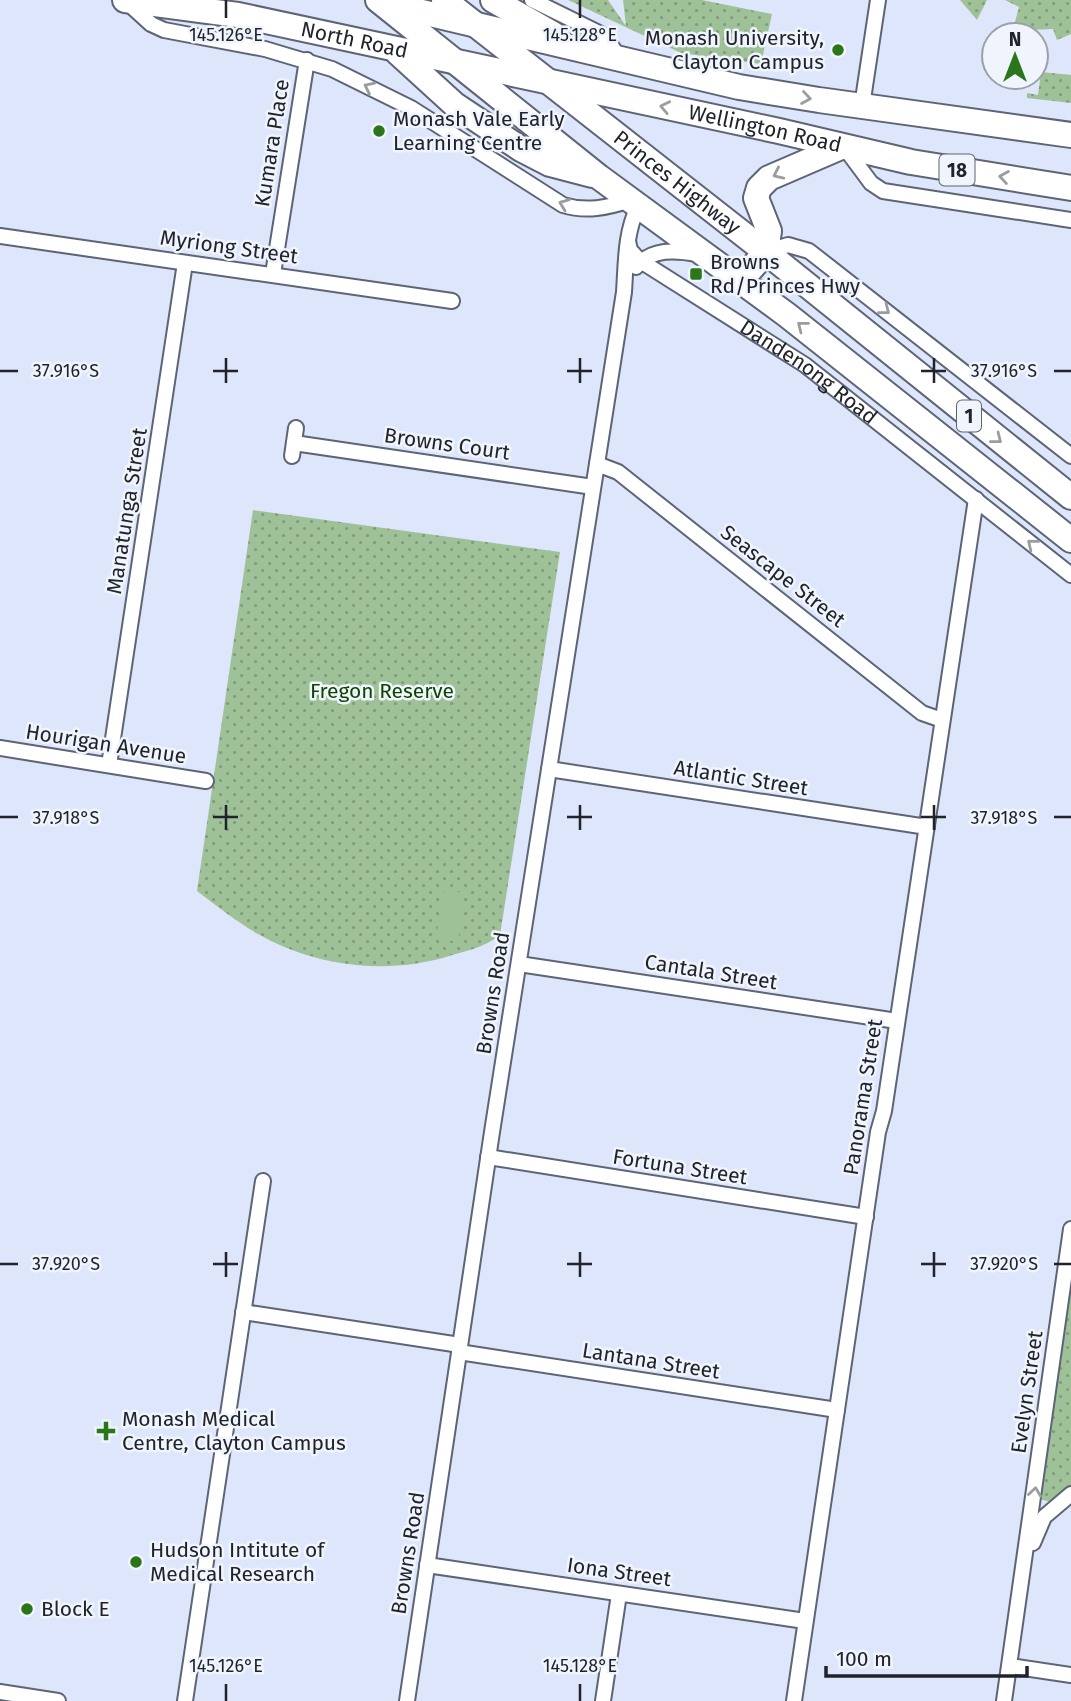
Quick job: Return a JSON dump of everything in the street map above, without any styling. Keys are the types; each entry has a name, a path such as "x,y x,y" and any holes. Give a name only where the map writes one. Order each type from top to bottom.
{"highway":[{"name":"North Road","path":"125,0 238,15 457,64"},
{"name":"Princes Highway","path":"444,0 1071,497"},
{"path":"493,0 534,25 586,51"},
{"name":"North Road","path":"376,1 475,25"},
{"name":"Princes Highway","path":"376,1 634,204 741,280 1071,540"},
{"name":"Wellington Road","path":"475,25 739,87 1071,135"},
{"path":"394,50 413,64 455,105 533,156 550,164 599,177"},
{"name":"Wellington Road","path":"457,64 923,164 1071,188"},
{"path":"741,280 765,252 769,231 757,201 757,191 761,185 769,178 842,147"}],"street":[{"name":"North Road","path":"125,0 152,24 164,30 265,49 307,60"},
{"path":"532,0 599,33 606,38 620,59"},
{"path":"862,106 878,0"},
{"path":"307,60 367,85 411,108 563,205 588,209 634,204"},
{"name":"Kumara Place","path":"274,274 307,60"},
{"path":"842,147 871,183 883,191 1071,220"},
{"name":"Browns Road","path":"407,1701 488,1157 624,292 634,204"},
{"name":"Myriong Street","path":"0,236 452,301"},
{"name":"Dandenong Road","path":"628,240 630,250 641,261 780,347 1071,575"},
{"path":"765,252 788,245 809,251 1071,456"},
{"path":"641,261 665,251 706,255"},
{"name":"Browns Road","path":"624,292 641,261"},
{"name":"Manatunga Street","path":"109,765 186,263"},
{"path":"913,414 923,457"},
{"name":"Browns Court","path":"294,442 593,487"},
{"name":"Seascape Street","path":"597,464 618,472 922,713 942,720"},
{"name":"Panorama Street","path":"794,1701 976,499"},
{"name":"Hourigan Avenue","path":"0,748 206,781"},
{"name":"Atlantic Street","path":"549,769 927,827"},
{"name":"Cantala Street","path":"519,964 897,1021"},
{"name":"Fortuna Street","path":"488,1157 866,1217"},
{"path":"185,1701 263,1181"},
{"name":"Evelyn Street","path":"1004,1701 1071,1229"},
{"name":"Lantana Street","path":"243,1312 837,1410"},
{"name":"Evelyn Street","path":"1025,1560 1044,1517 1071,1494"},
{"name":"Iona Street","path":"427,1564 805,1621"},
{"path":"603,1701 619,1594"},
{"path":"1010,1666 1071,1675"},
{"path":"0,1692 58,1701"}],"green space":[{"path":"568,0 608,0 626,26 623,0 702,0 772,14 761,64 681,53"},
{"path":"960,0 987,0 977,20"},
{"path":"1005,0 1071,0 1071,34 1057,40 1053,29 1050,29 1050,21 1015,21 1019,7"},
{"path":"1050,73 1071,75 1071,103 1027,98 1027,93 1038,95 1039,91 1050,91"},
{"name":"Fregon Reserve","path":"253,510 560,552 500,935 487,943 446,957 398,965 374,966 326,960 302,954 258,934 197,891"},
{"path":"444,890 465,893 458,942 436,938"},
{"path":"1071,1273 1071,1485 1051,1502 1039,1499"}],"place":[{"name":"Monash University, Clayton Campus","path":"838,50"},
{"name":"Monash Vale Early Learning Centre","path":"379,131"},
{"name":"Browns Rd/Princes Hwy","path":"696,274"},
{"name":"Monash Medical Centre, Clayton Campus","path":"106,1431"},
{"name":"Hudson Intitute of Medical Research","path":"136,1562"},
{"name":"Block E","path":"27,1609"}]}
